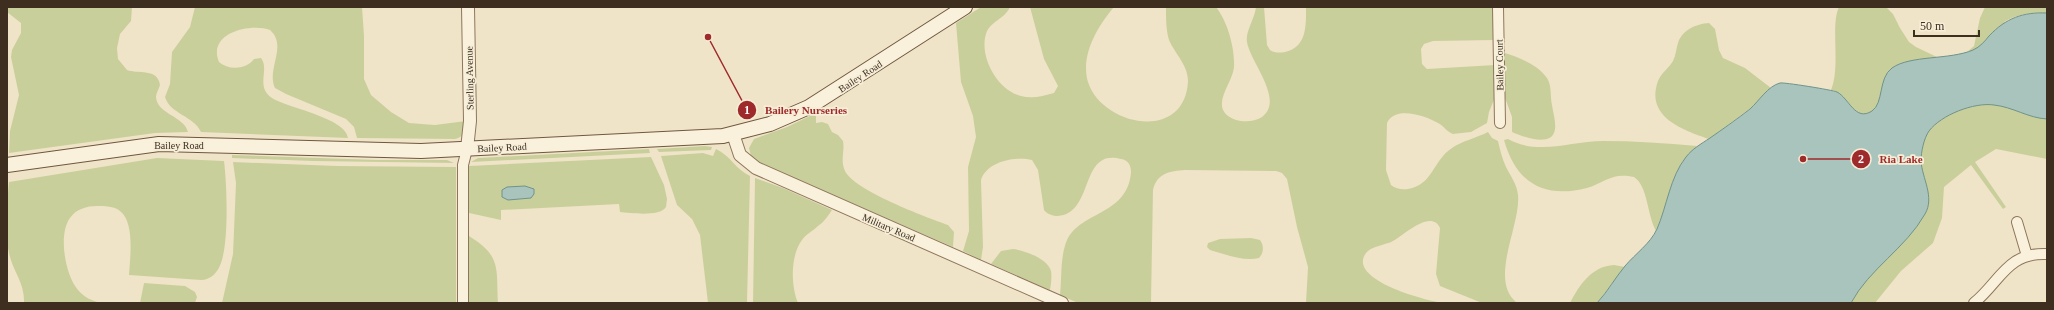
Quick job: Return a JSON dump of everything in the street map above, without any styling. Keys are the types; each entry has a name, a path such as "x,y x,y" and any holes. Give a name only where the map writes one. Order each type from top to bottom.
{"main road":[{"name":"Bailey Road","path":"7,165 163,144 377,150 467,149 714,137 733,134 778,121 815,104 965,7"}],"street":[{"name":"Sterling Avenue","path":"467,149 470,121 468,7"},
{"name":"Bailey Court","path":"1498,7 1500,124"},
{"name":"Military Road","path":"733,134 740,156 756,168 1062,303"},
{"path":"463,303 462,165 467,149"},
{"path":"2017,222 2027,256"},
{"path":"1974,303 2007,266 2027,256 2047,254"}],"green space":[{"path":"7,7 132,7 131,21 120,34 117,48 118,59 127,70 156,76 160,85 156,96 157,103 181,122 186,127 188,132 155,133 9,153 10,131 19,95 11,57 12,50 21,33 21,23 7,12"},
{"path":"195,7 362,7 364,79 371,95 391,112 409,123 435,125 466,121 464,133 461,137 455,139 357,138 354,127 346,119 275,88 273,73 277,43 275,36 270,30 262,28 242,29 232,32 225,37 219,44 217,52 219,62 228,67 238,68 247,65 254,59 261,58 264,67 264,89 267,94 280,102 327,119 345,131 348,138 201,132 193,122 172,107 165,97 170,84 172,52 190,27"},
{"path":"981,7 1010,7 1008,11 988,30 986,34 985,52 992,71 1004,87 1012,93 1021,96 1033,97 1054,93 1058,86 1044,59 1030,7 1114,7 1102,23 1088,51 1086,72 1088,82 1096,97 1109,109 1125,117 1142,121 1159,120 1173,114 1183,101 1188,81 1184,65 1169,40 1166,7 1216,7 1224,20 1230,36 1234,60 1233,74 1223,96 1223,109 1227,115 1236,120 1252,121 1262,117 1268,110 1270,101 1268,91 1249,50 1247,42 1247,34 1256,7 1264,7 1267,45 1273,52 1279,53 1298,46 1301,41 1304,35 1306,7 1494,7 1495,40 1433,41 1424,44 1421,49 1422,64 1427,69 1495,65 1496,95 1489,112 1487,123 1471,132 1453,134 1433,120 1419,115 1403,113 1397,114 1387,123 1386,170 1391,185 1399,189 1416,187 1423,183 1446,153 1455,146 1488,132 1492,138 1498,141 1503,160 1515,184 1518,195 1518,208 1505,267 1505,281 1509,293 1517,303 1482,303 1440,286 1436,274 1440,228 1436,223 1430,221 1416,226 1393,241 1371,249 1366,253 1363,263 1367,272 1377,280 1391,287 1421,298 1443,303 1306,303 1308,267 1297,227 1287,179 1282,173 1276,171 1185,170 1169,172 1161,176 1155,184 1153,190 1151,303 1078,303 1060,295 1062,260 1067,240 1082,223 1113,205 1122,197 1128,186 1131,172 1129,163 1126,160 1108,158 1099,163 1092,171 1078,204 1070,212 1058,216 1047,213 1044,210 1038,170 1032,160 1017,159 995,165 984,174 981,180 983,247 981,260 963,251 969,231 968,167 976,137 973,116 961,82 956,23"},
{"path":"1839,7 1886,7 1893,14 1909,42 1939,58 1967,52 1974,46 1980,18 1985,7 2047,7 2047,13 2024,14 2004,22 2047,41 2047,159 1996,149 1975,162 2006,207 2003,209 1971,165 1944,187 1942,218 1933,243 1901,271 1875,303 1840,303 1835,91 1831,90 1834,80 1836,58 1835,25"},
{"path":"1709,23 1715,29 1719,50 1723,58 1745,68 1771,88 1752,107 1709,139 1688,131 1669,120 1662,113 1657,104 1655,93 1661,75 1673,61 1680,38 1690,28"},
{"path":"1502,52 1533,65 1543,73 1549,81 1555,129 1553,135 1549,138 1537,140 1512,132 1512,117 1504,95"},
{"path":"816,113 816,123 822,122 828,124 832,132 838,135 843,141 844,167 851,179 876,195 948,225 954,232 953,247 762,164 751,156 749,148 754,139 787,127"},
{"path":"1508,139 1520,144 1543,147 1603,141 1650,142 1697,146 1682,162 1656,231 1645,194 1639,181 1634,177 1620,176 1609,178 1594,186 1572,191 1545,189 1524,177 1516,167 1509,155 1504,140"},
{"path":"705,146 712,147 711,150 659,152 657,149"},
{"path":"649,149 650,153 471,162 478,158"},
{"path":"716,149 750,176 747,303 708,303 700,235 692,219 677,205 661,156 703,153 713,156"},
{"path":"232,155 377,160 447,160 454,163 313,161 232,158"},
{"path":"651,157 664,185 667,199 666,207 658,212 645,214 620,212 619,204 501,210 501,220 469,213 469,166"},
{"path":"157,158 224,161 226,184 225,241 224,253 216,272 205,280 129,275 131,251 130,232 125,216 118,209 112,207 93,206 79,210 72,215 66,225 64,244 67,265 73,283 83,295 101,303 24,303 23,289 11,260 7,245 6,218 9,182"},
{"path":"233,162 337,166 456,167 456,303 222,303 233,254 236,183"},
{"path":"755,178 783,188 832,210 822,223 804,238 795,254 793,280 798,303 753,303"},
{"path":"469,236 480,243 492,257 497,272 498,303 469,303"},
{"path":"1251,238 1260,240 1262,244 1263,251 1259,258 1247,259 1234,257 1210,250 1207,247 1208,243 1220,239"},
{"path":"1013,249 1029,253 1041,259 1049,267 1051,271 1050,290 991,264 1001,251"},
{"path":"1614,265 1625,267 1597,303 1570,303 1582,283 1587,278 1599,269"},
{"path":"144,283 185,286 195,292 197,297 195,303 140,303"}],"water":[{"path":"2047,13 2047,119 2033,117 2001,106 1986,105 1958,111 1934,125 1929,131 1923,145 1921,161 1928,194 1928,208 1917,226 1867,280 1851,303 1597,303 1625,266 1647,244 1654,234 1676,173 1686,157 1697,147 1750,109 1772,87 1783,83 1834,91 1841,95 1861,114 1866,114 1876,107 1885,78 1892,68 1909,61 1953,55 1973,50 1982,44 1995,30 2015,17"},
{"path":"525,186 534,189 534,194 531,198 508,200 502,197 502,190 507,187"}],"place":[{"name":"Bailery Nurseries","path":"708,37"},
{"name":"Ria Lake","path":"1803,159"}]}
